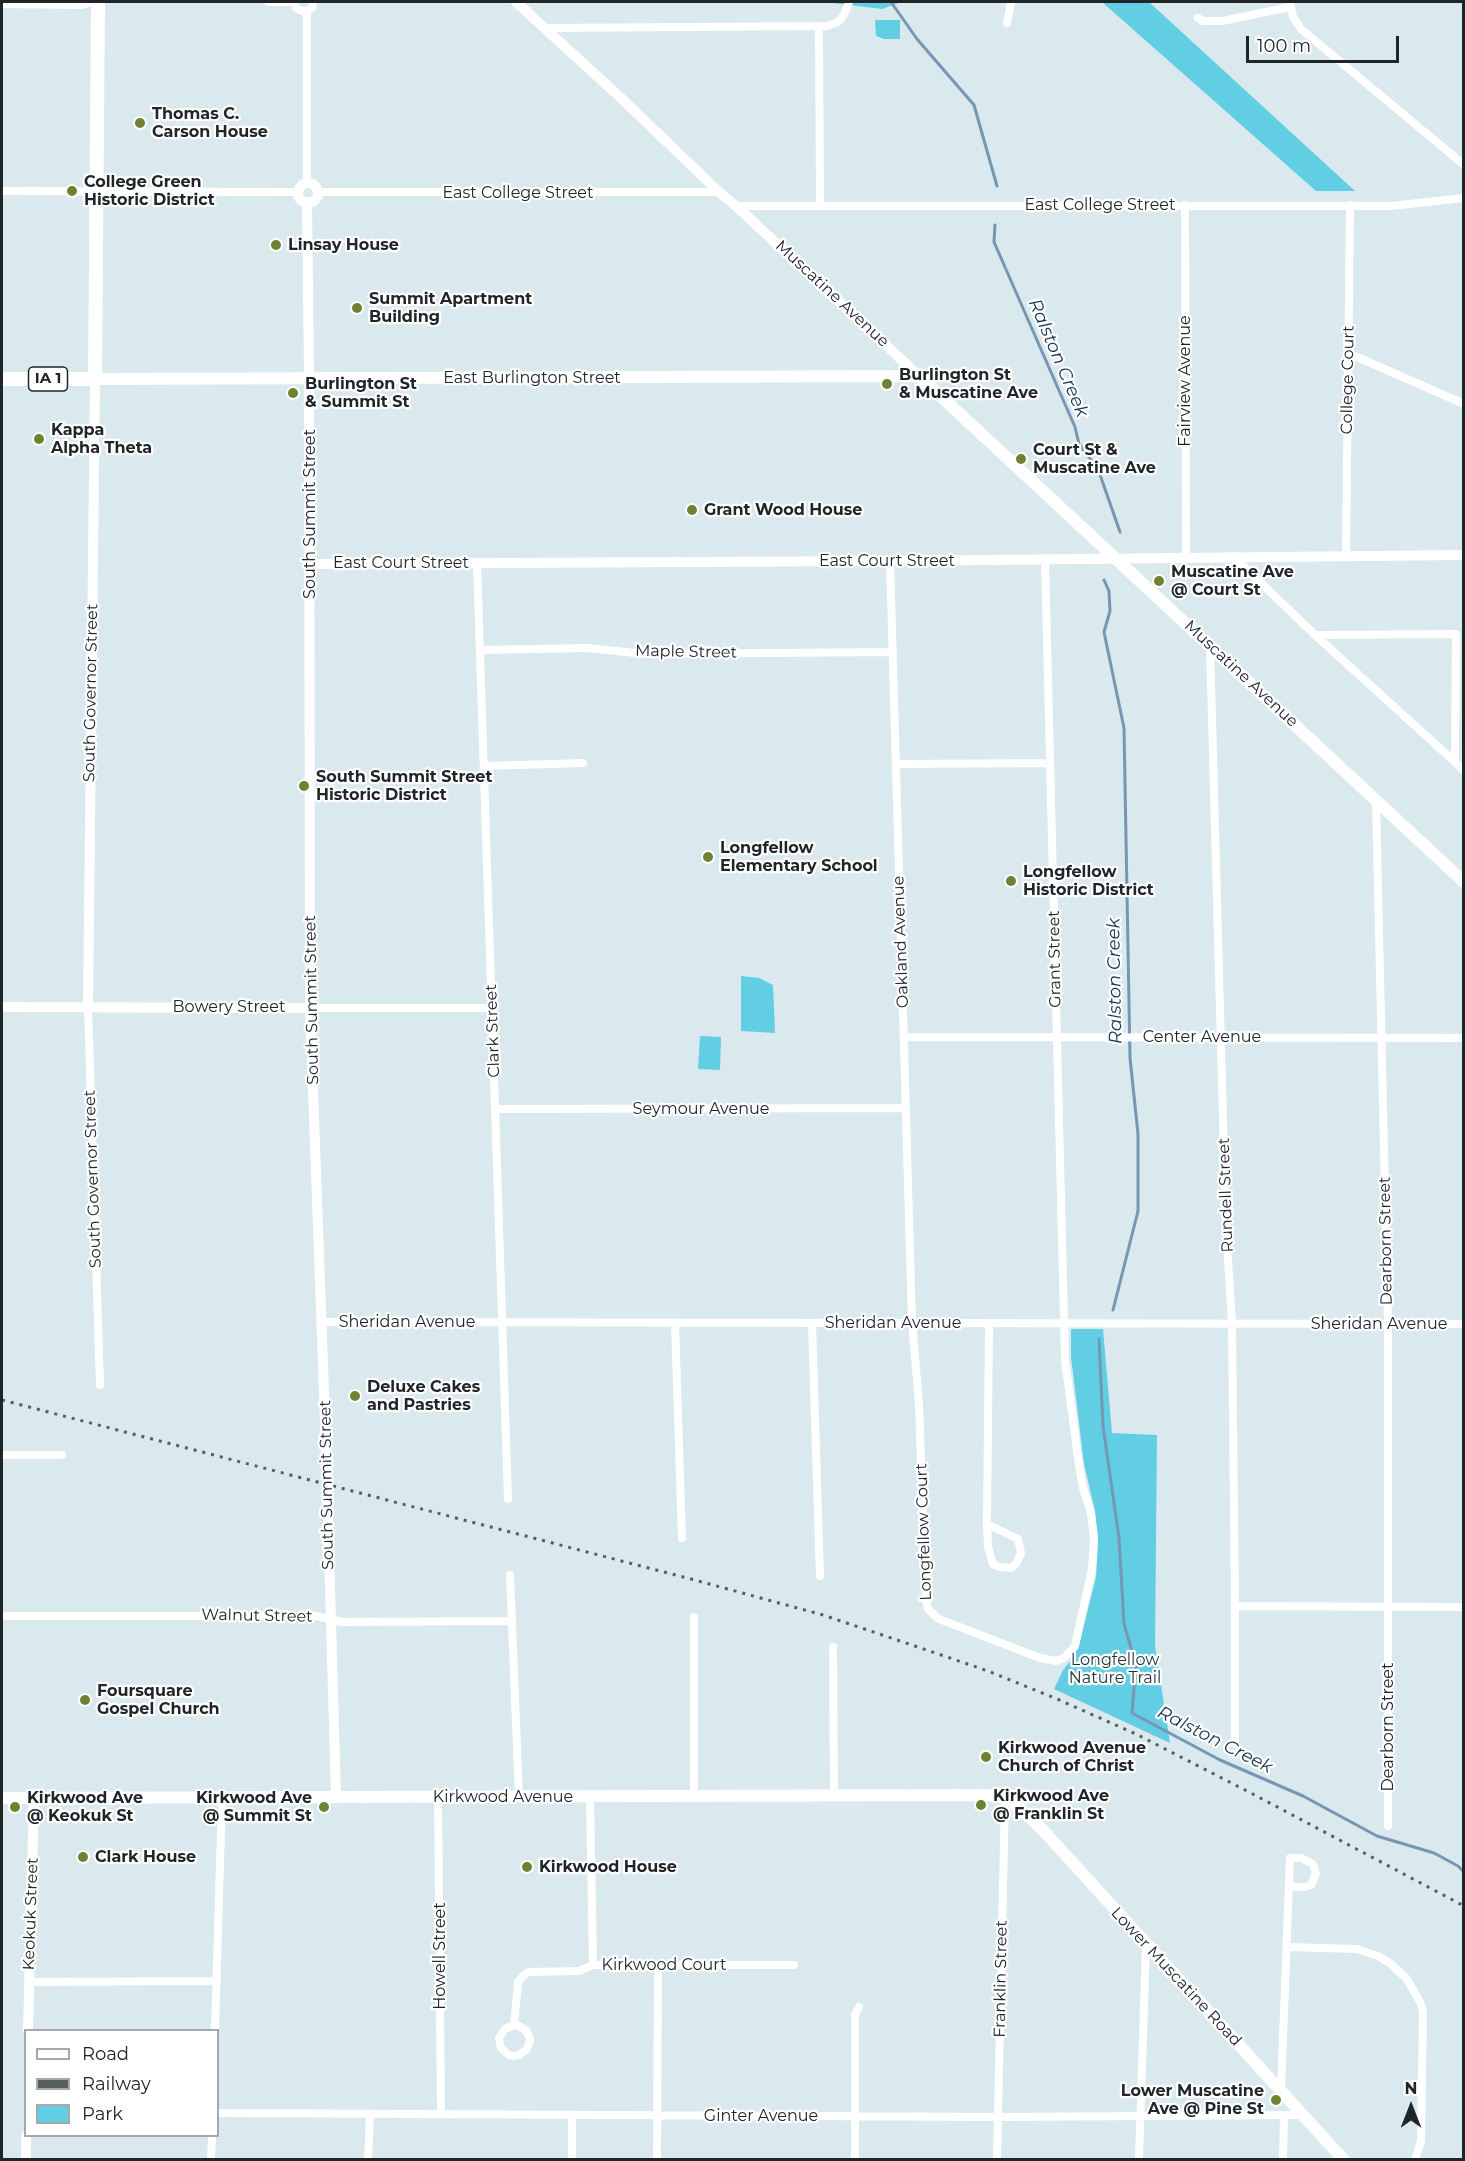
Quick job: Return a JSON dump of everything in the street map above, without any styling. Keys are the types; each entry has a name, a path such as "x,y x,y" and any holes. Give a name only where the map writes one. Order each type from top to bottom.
{"main road":[{"name":"South Governor Street","path":"95,2 95,379"},
{"name":"East Burlington Street","path":"2,379 919,376"},
{"name":"Muscatine Avenue","path":"919,376 1464,882"},
{"name":"Kirkwood Avenue","path":"2,1798 989,1795 1005,1798"},
{"name":"Lower Muscatine Road","path":"1005,1798 1025,1812 1040,1827 1344,2160"}],"street":[{"path":"2,4 81,5 95,2"},
{"path":"268,2 294,2 298,10 307,12"},
{"path":"307,12 312,8 314,2"},
{"name":"Muscatine Avenue","path":"516,2 919,376"},
{"path":"545,27 834,25 843,15 849,2"},
{"path":"1007,23 1011,2"},
{"path":"1198,18 1203,21 1222,21 1290,4 1293,17 1301,29 1464,165"},
{"path":"307,12 308,183"},
{"path":"819,26 820,206"},
{"path":"308,183 314,185 317,192 314,200 307,202 301,200 298,192 300,186 308,183"},
{"path":"2,191 298,192"},
{"name":"East College Street","path":"317,192 719,192"},
{"name":"East College Street","path":"736,206 1391,206 1464,198"},
{"name":"South Summit Street","path":"307,202 310,1008 336,1797"},
{"name":"Fairview Avenue","path":"1185,205 1186,556"},
{"name":"College Court","path":"1346,555 1350,205"},
{"path":"1348,353 1464,404"},
{"name":"South Governor Street","path":"95,379 88,1006 100,1385"},
{"name":"East Court Street","path":"310,564 1464,555"},
{"path":"1232,556 1464,771"},
{"name":"Grant Street","path":"1045,559 1065,1323"},
{"name":"Oakland Avenue","path":"890,561 912,1323"},
{"name":"Clark Street","path":"477,563 508,1499"},
{"path":"1315,635 1456,634 1455,762"},
{"name":"Rundell Street","path":"1210,645 1226,1228 1233,1324 1234,1744"},
{"name":"Maple Street","path":"480,650 587,648 645,654 892,652"},
{"path":"484,766 583,763"},
{"path":"896,764 1050,763"},
{"name":"Dearborn Street","path":"1376,800 1388,1324 1388,1826"},
{"name":"Bowery Street","path":"2,1006 492,1008"},
{"name":"Center Avenue","path":"904,1037 1464,1038"},
{"name":"Seymour Avenue","path":"495,1109 906,1108"},
{"name":"Sheridan Avenue","path":"322,1322 1464,1324"},
{"path":"675,1323 682,1538"},
{"path":"812,1323 820,1576"},
{"name":"Longfellow Court","path":"912,1323 919,1404 928,1609 939,1619 1048,1661 1064,1658 1075,1646 1089,1587 1094,1551 1091,1513 1081,1476 1065,1360 1065,1323"},
{"path":"987,1524 1018,1539 1021,1553 1016,1564 1011,1568 993,1564 988,1547 987,1524 989,1323"},
{"path":"2,1455 62,1455"},
{"path":"510,1575 519,1797"},
{"path":"1235,1606 1464,1606"},
{"name":"Walnut Street","path":"2,1616 316,1616 343,1622 512,1621"},
{"path":"693,1617 694,1796"},
{"path":"833,1647 834,1795"},
{"path":"215,2029 222,1797"},
{"name":"Howell Street","path":"438,1797 441,2114"},
{"name":"Kirkwood Court","path":"590,1797 593,1965 794,1965"},
{"name":"Keokuk Street","path":"28,2029 34,1798"},
{"name":"Franklin Street","path":"997,2160 1005,1798"},
{"path":"1281,2090 1289,1887"},
{"path":"1139,2160 1146,1945"},
{"path":"1287,1947 1357,1950 1390,1963 1407,1979 1423,2011 1421,2141 1415,2160"},
{"path":"514,2025 518,1982 525,1974 537,1971 579,1971 593,1965"},
{"path":"657,2160 658,1965"},
{"path":"29,1982 217,1981"},
{"path":"855,2160 855,2015 859,2007"},
{"name":"Ginter Avenue","path":"219,2113 998,2117 1304,2115"},
{"path":"368,2160 370,2115"},
{"path":"572,2115 572,2160"},
{"path":"1283,2160 1284,2115"},
{"path":"26,2137 26,2160"},
{"path":"211,2160 212,2137"}],"green space":[{"path":"825,2 901,2 882,9"},
{"path":"1102,2 1149,2 1355,191 1316,191"},
{"path":"875,20 900,20 900,39 884,39 876,36"},
{"path":"741,976 759,978 773,985 775,1033 741,1031"},
{"path":"700,1036 721,1037 720,1070 698,1069"},
{"name":"Longfellow Nature Trail","path":"1071,1329 1103,1329 1112,1433 1157,1435 1155,1646 1170,1743 1054,1689 1079,1645 1096,1577 1098,1542 1095,1511 1084,1464 1071,1357"}],"waterway":[{"name":"Ralston Creek","path":"891,2 917,39 974,105 997,186"},
{"name":"Ralston Creek","path":"995,225 994,242 1075,427 1079,444 1098,469 1120,532"},
{"name":"Ralston Creek","path":"1104,580 1109,591 1110,611 1104,632 1124,728 1130,1058 1138,1134 1138,1211 1113,1310"},
{"name":"Ralston Creek","path":"1099,1339 1103,1426 1119,1538 1124,1624 1136,1665 1132,1713 1220,1760 1303,1796 1377,1836 1434,1853 1458,1866 1464,1872"}],"railway":[{"path":"2,1400 823,1615 988,1671 1136,1734 1464,1906"}],"place":[{"name":"Thomas C. Carson House","path":"140,123"},
{"name":"College Green Historic District","path":"72,191"},
{"name":"Linsay House","path":"276,245"},
{"name":"Summit Apartment Building","path":"357,308"},
{"name":"Burlington St & Muscatine Ave","path":"887,384"},
{"name":"Burlington St & Summit St","path":"293,393"},
{"name":"Kappa Alpha Theta","path":"39,439"},
{"name":"Court St & Muscatine Ave","path":"1021,459"},
{"name":"Grant Wood House","path":"692,510"},
{"name":"Muscatine Ave @ Court St","path":"1159,581"},
{"name":"South Summit Street Historic District","path":"304,786"},
{"name":"Longfellow Elementary School","path":"708,857"},
{"name":"Longfellow Historic District","path":"1011,881"},
{"name":"Deluxe Cakes and Pastries","path":"355,1396"},
{"name":"Foursquare Gospel Church","path":"85,1700"},
{"name":"Kirkwood Avenue Church of Christ","path":"986,1757"},
{"name":"Kirkwood Ave @ Franklin St","path":"981,1805"},
{"name":"Kirkwood Ave @ Keokuk St","path":"15,1807"},
{"name":"Kirkwood Ave @ Summit St","path":"324,1807"},
{"name":"Clark House","path":"83,1857"},
{"name":"Kirkwood House","path":"527,1867"},
{"name":"Lower Muscatine Ave @ Pine St","path":"1276,2100"}]}
